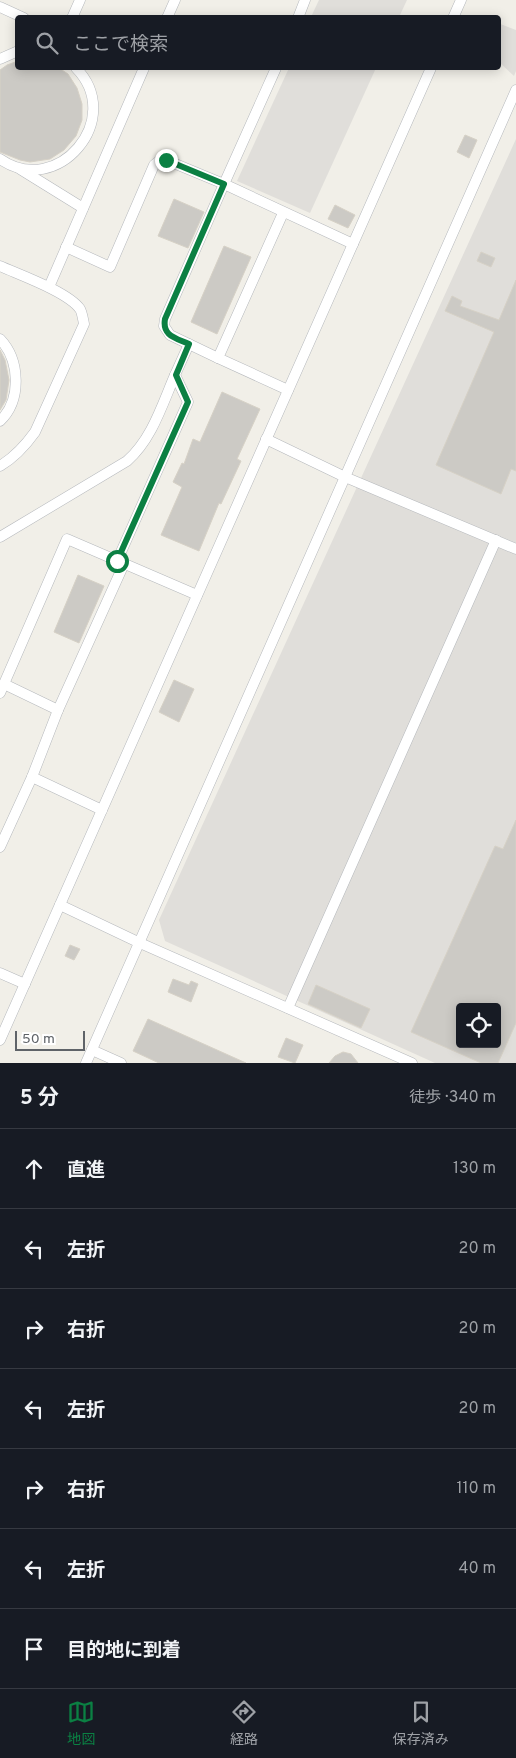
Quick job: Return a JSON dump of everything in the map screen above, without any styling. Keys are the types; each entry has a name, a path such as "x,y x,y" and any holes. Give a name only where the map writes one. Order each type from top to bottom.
{"lane":[{"path":"73,15 80,0"},
{"path":"168,15 175,0"},
{"path":"299,15 306,0"},
{"path":"454,15 461,0"},
{"path":"0,7 17,15"},
{"path":"0,59 15,52"},
{"path":"18,167 35,169 52,166 67,159 81,146 90,129 94,110 91,91 78,70"},
{"path":"49,287 140,70"},
{"path":"275,70 165,319 164,326 170,336 288,390"},
{"path":"0,1040 430,70"},
{"path":"86,1063 516,90"},
{"path":"0,159 18,167 83,208"},
{"path":"66,247 110,267 154,165 159,161 166,160 224,184 353,244"},
{"path":"218,358 283,213"},
{"path":"0,266 49,287 71,300 81,310 84,324 35,432 25,446 0,466"},
{"path":"0,339 5,344 14,362 16,381 13,400 0,421"},
{"path":"0,537 127,461 136,453 146,439 189,344"},
{"path":"0,847 32,777 58,710 188,402 176,375"},
{"path":"266,439 345,477 516,549"},
{"path":"58,710 2,689 67,539 197,595"},
{"path":"288,1008 496,540"},
{"path":"32,777 102,810"},
{"path":"60,905 140,943 412,1063"},
{"path":"0,972 24,984"},
{"path":"92,1050 121,1063"}],"shaded area":[{"path":"319,0 407,0 400,15 312,15"},
{"path":"501,24 516,30 516,71 514,76 501,64"},
{"path":"288,70 375,70 310,213 237,181"},
{"path":"516,139 516,1063 435,1063 165,941 159,920"}],"building":[{"path":"15,62 15,70 62,70 68,74 77,88 82,104 82,120 76,136 64,150 50,159 30,162 0,152 0,70"},
{"path":"465,135 477,140 469,158 457,152"},
{"path":"174,199 204,212 188,248 158,236"},
{"path":"335,205 355,215 348,228 328,219"},
{"path":"224,246 251,257 217,334 191,322"},
{"path":"481,252 495,258 491,267 477,261"},
{"path":"516,280 516,471 511,469 501,494 436,465 494,332 445,311 452,296 462,301 460,306 499,320"},
{"path":"0,350 5,360 9,380 6,400 0,410"},
{"path":"222,392 260,409 237,459 241,461 221,504 219,503 199,551 161,535 182,487 173,482 182,463 184,464 193,439 200,442"},
{"path":"78,575 104,586 79,643 54,632"},
{"path":"174,680 194,689 179,722 159,712"},
{"path":"516,820 516,1023 498,1063 481,1063 411,1032 495,846 503,849"},
{"path":"70,945 80,949 74,960 65,956"},
{"path":"173,979 189,985 191,981 198,984 191,1002 168,992"},
{"path":"316,985 370,1009 361,1028 308,1004"},
{"path":"148,1019 246,1063 159,1063 133,1051"},
{"path":"286,1038 303,1045 295,1063 278,1057"},
{"path":"343,1052 351,1054 358,1063 329,1063 335,1056"}],"route":[{"path":"117,561 188,402 176,375 189,344 170,336 164,326 165,319 224,184 166,160"}]}
